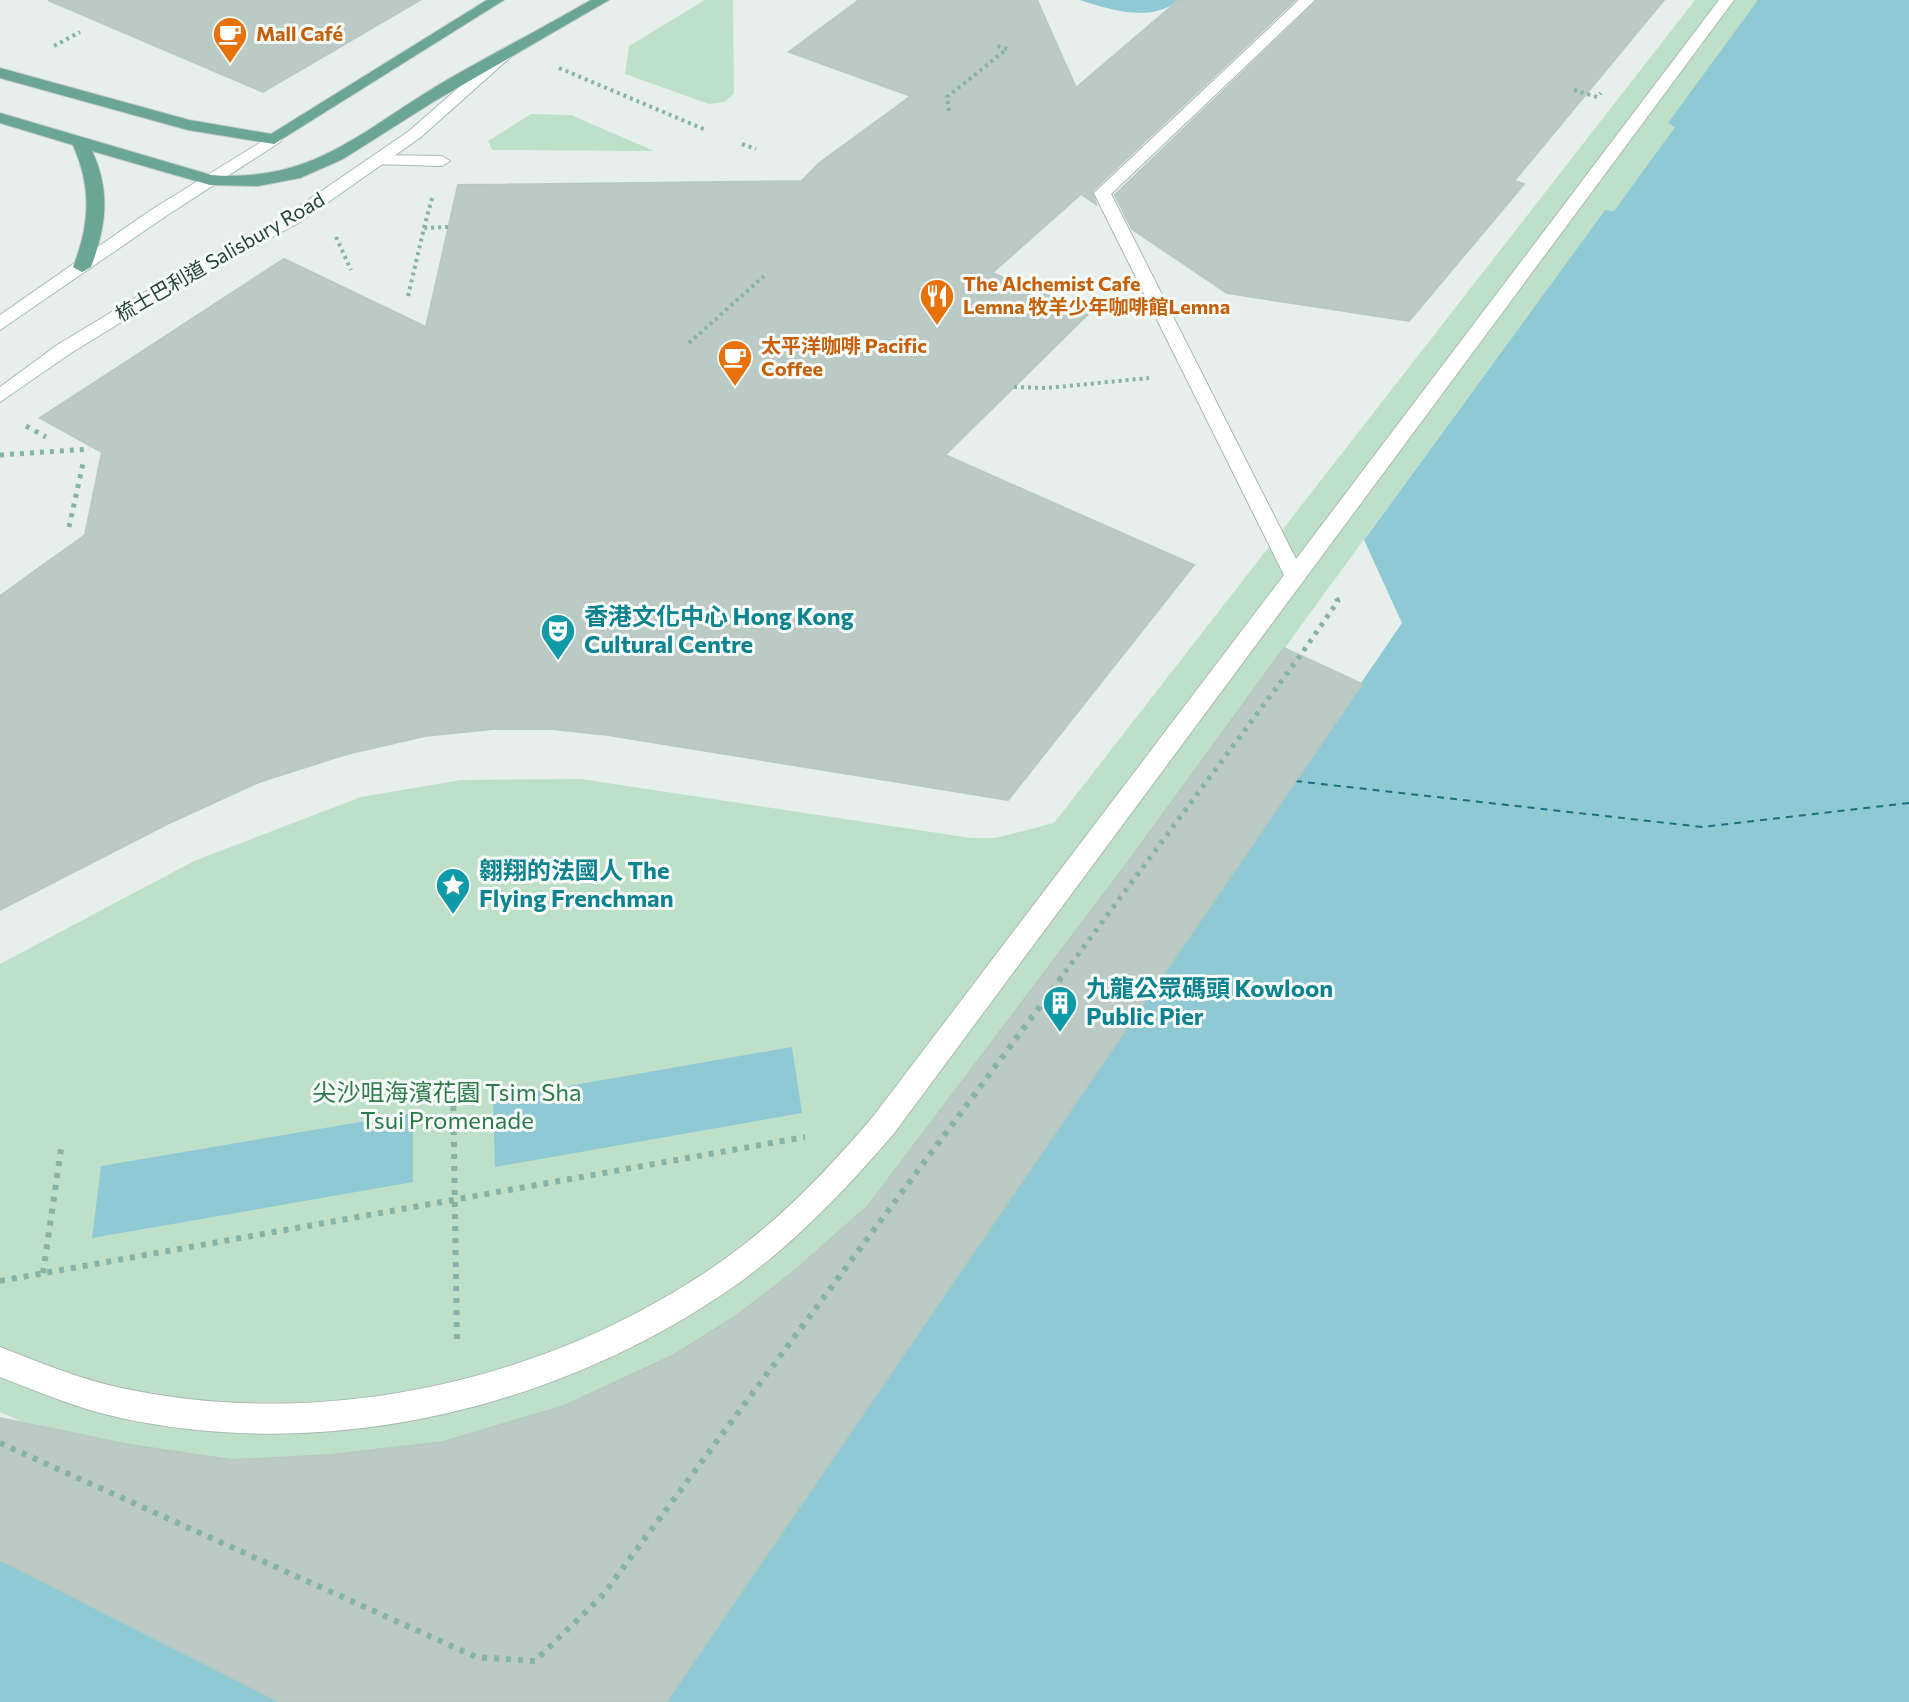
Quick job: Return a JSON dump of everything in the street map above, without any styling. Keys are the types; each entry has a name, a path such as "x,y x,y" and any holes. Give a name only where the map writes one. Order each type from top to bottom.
{"main road":[{"path":"0,73 188,125 274,139 497,0"},
{"name":"梳士巴利道 Salisbury Road","path":"0,118 210,180 244,183 308,170 509,51 602,0"},
{"path":"80,141 91,164 99,210 95,236 82,267"}],"street":[{"path":"1295,577 1102,193 1308,0"},
{"path":"0,1362 121,1403 196,1415 273,1419 354,1415 457,1395 514,1380 592,1350 663,1314 730,1272 790,1225 843,1174 885,1123 1727,0"},
{"name":"梳士巴利道 Salisbury Road","path":"0,396 64,349 161,290 294,218 415,134 509,51"},
{"path":"0,324 274,139"},
{"path":"378,160 442,161"}],"path":[{"path":"46,50 80,32"},
{"path":"949,111 947,97 1007,49 995,45"},
{"path":"558,68 706,130"},
{"path":"1574,90 1597,97"},
{"path":"742,144 756,149"},
{"path":"408,296 432,198"},
{"path":"424,228 448,227"},
{"path":"333,231 351,270"},
{"path":"689,343 764,276"},
{"path":"1014,387 1047,388 1162,377"},
{"path":"22,424 46,437"},
{"path":"0,455 90,449"},
{"path":"69,527 84,459"},
{"path":"1300,656 1338,601"},
{"path":"453,1082 457,1395"},
{"path":"0,1281 808,1137"},
{"path":"43,1273 61,1149"}],"green space":[{"path":"705,0 733,0 734,94 724,102 709,104 625,74 629,46"},
{"name":"尖沙咀海濱花園 Tsim Sha Tsui Promenade","path":"1695,0 1759,0 1669,124 1676,126 1614,211 1605,210 1128,862 868,1206 792,1273 736,1316 672,1356 564,1406 443,1442 330,1455 232,1460 130,1445 25,1423 0,1412 0,964 194,861 361,797 461,780 581,779 971,838 995,838 1054,823"},
{"path":"531,114 571,115 654,151 492,150 488,141"}],"water":[{"path":"1080,0 1179,0 1168,7 1144,13"},
{"path":"1758,0 1909,0 1909,1702 666,1702 1402,623 1364,540 1605,210 1614,211 1675,127 1668,123"},
{"path":"792,1047 802,1113 495,1167 493,1099"},
{"path":"413,1113 413,1182 92,1238 101,1166"},
{"path":"0,1560 280,1702 0,1702"}],"building":[{"path":"48,0 420,0 263,92"},
{"name":"香港文化中心 Hong Kong Cultural Centre","path":"859,0 1037,0 1076,88 1179,0 1295,0 1092,191 1096,204 1081,194 992,273 1090,312 945,455 1194,565 1008,800 608,735 552,729 493,729 425,736 347,754 259,782 167,824 0,910 0,596 85,535 102,452 40,418 284,259 426,327 458,185 802,181 818,164 911,96 789,52"},
{"path":"1318,0 1664,0 1514,181 1524,184 1409,321 1227,293 1132,229 1115,195"},
{"name":"九龍公眾碼頭 Kowloon Public Pier","path":"1284,648 1362,684 666,1702 280,1702 0,1560 0,1418 130,1445 232,1460 330,1455 443,1442 564,1406 672,1356 736,1316 792,1273 868,1206 1128,862"}],"ferry route":[{"path":"1295,781 1702,827 1909,803"}],"place":[{"name":"Mall Café","path":"230,65"},
{"name":"The Alchemist Cafe Lemna 牧羊少年咖啡館Lemna","path":"937,327"},
{"name":"太平洋咖啡 Pacific Coffee","path":"735,388"},
{"name":"香港文化中心 Hong Kong Cultural Centre","path":"558,662"},
{"name":"翱翔的法國人 The Flying Frenchman","path":"453,916"},
{"name":"九龍公眾碼頭 Kowloon Public Pier","path":"1060,1034"}]}
